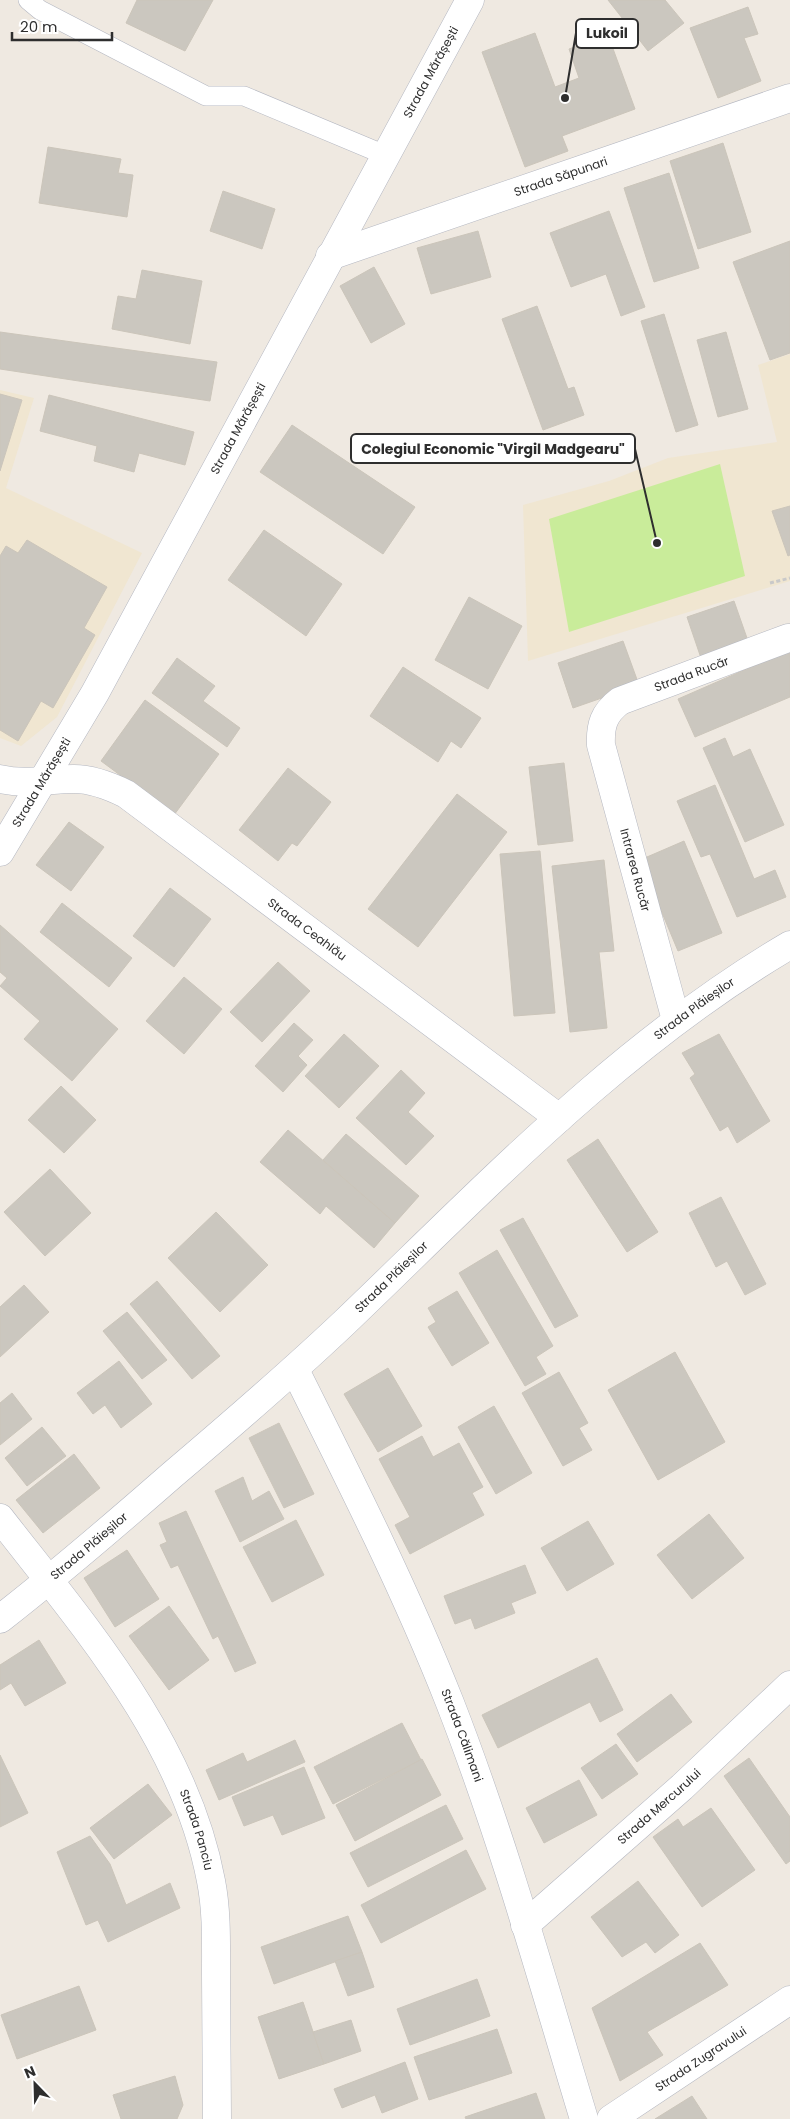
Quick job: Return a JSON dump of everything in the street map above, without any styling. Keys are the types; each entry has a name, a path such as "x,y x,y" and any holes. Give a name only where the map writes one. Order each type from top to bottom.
{"street":[{"name":"Strada Mărășești","path":"0,852 95,693 470,0"},
{"name":"Strada Săpunari","path":"330,256 790,98"},
{"name":"Strada Rucăr","path":"603,719 610,709 620,701 788,638"},
{"name":"Intrarea Rucăr","path":"603,719 600,731 601,745 676,1020"},
{"name":"Strada Ceahlău","path":"0,778 11,781 41,782 75,778 106,785 126,794 559,1118"},
{"name":"Strada Plăieșilor","path":"0,1619 49,1581 295,1370 559,1118 676,1020 790,945"},
{"name":"Strada Călimani","path":"295,1370 413,1612 488,1807 526,1925 584,2119"},
{"name":"Strada Panciu","path":"0,1518 118,1673 170,1764 197,1824 212,1881 216,1936 217,2119"},
{"name":"Strada Mercurului","path":"526,1925 682,1786 790,1685"},
{"name":"Strada Zugravului","path":"611,2119 790,2000"}],"lane":[{"path":"28,0 40,10 206,96 244,96 385,155"}],"path":[{"path":"770,583 790,578"}],"shaded area":[{"path":"790,354 790,581 528,661 523,505 609,481 668,458 777,442 758,365"},
{"path":"0,390 34,398 6,488 142,553 57,717 21,746 0,738"}],"green space":[{"path":"720,464 745,576 569,632 549,519"}],"building":[{"path":"137,0 213,0 185,51 126,23"},
{"path":"608,0 665,0 684,23 648,51"},
{"path":"748,7 758,34 744,38 761,81 718,98 690,28"},
{"path":"535,33 555,87 579,78 569,49 608,35 635,109 562,136 568,151 525,167 482,52"},
{"path":"723,143 751,232 698,249 670,161"},
{"path":"48,147 121,159 118,173 133,175 127,217 39,203"},
{"path":"669,173 699,268 654,282 624,188"},
{"path":"223,191 275,209 262,249 210,231"},
{"path":"609,211 645,307 621,316 606,274 571,287 550,233"},
{"path":"478,231 491,277 431,294 417,248"},
{"path":"790,241 790,353 770,360 733,262"},
{"path":"374,267 405,324 371,343 340,286"},
{"path":"142,270 202,281 190,344 112,329 118,296 136,299"},
{"path":"537,306 568,389 574,387 584,415 543,430 502,319"},
{"path":"664,314 698,425 676,432 641,321"},
{"path":"0,332 217,362 210,401 0,369"},
{"path":"726,332 748,409 718,417 697,340"},
{"path":"0,394 22,400 0,471"},
{"path":"49,395 194,432 185,465 139,453 134,472 94,461 97,446 40,431"},
{"path":"292,425 415,507 383,554 260,472"},
{"path":"790,506 790,555 788,556 772,511"},
{"path":"264,530 342,584 306,636 228,580"},
{"path":"27,540 107,587 84,628 95,635 53,708 41,701 18,741 0,730 0,556 6,546 18,553"},
{"path":"469,597 522,626 488,689 435,660"},
{"path":"734,601 748,641 701,658 687,617"},
{"path":"623,641 639,685 573,708 558,663"},
{"path":"790,650 790,697 695,737 678,699"},
{"path":"177,658 215,686 203,701 240,728 227,747 152,693"},
{"path":"403,667 481,718 461,748 451,741 438,762 370,716"},
{"path":"145,700 219,754 174,815 101,761"},
{"path":"725,738 733,757 750,749 784,825 745,842 703,748"},
{"path":"564,763 573,841 538,845 529,767"},
{"path":"288,768 331,802 297,846 292,843 278,861 239,830"},
{"path":"715,785 754,879 775,870 786,897 737,917 710,854 701,857 677,801"},
{"path":"457,794 507,832 418,947 368,909"},
{"path":"69,822 104,847 71,891 36,865"},
{"path":"684,841 722,933 678,951 640,860"},
{"path":"540,851 555,1013 514,1016 500,854"},
{"path":"604,860 614,951 599,952 607,1028 570,1032 552,866"},
{"path":"170,888 211,919 174,967 133,936"},
{"path":"62,903 132,958 109,987 40,932"},
{"path":"0,925 118,1029 72,1081 24,1039 40,1021 0,986 7,978 0,972"},
{"path":"278,962 310,991 262,1042 230,1012"},
{"path":"184,977 222,1009 184,1054 146,1021"},
{"path":"294,1023 313,1040 298,1056 307,1065 283,1092 255,1066"},
{"path":"344,1034 379,1066 339,1108 305,1076"},
{"path":"719,1034 770,1121 737,1143 728,1126 720,1131 690,1078 695,1074 682,1053"},
{"path":"401,1070 425,1093 408,1112 434,1136 406,1165 356,1118"},
{"path":"61,1086 96,1120 64,1153 28,1120"},
{"path":"288,1130 395,1223 374,1248 326,1206 320,1214 260,1162"},
{"path":"346,1134 419,1196 395,1223 323,1160"},
{"path":"598,1139 658,1232 627,1252 567,1160"},
{"path":"50,1169 91,1213 45,1256 4,1212"},
{"path":"721,1197 766,1284 745,1295 727,1261 716,1267 689,1213"},
{"path":"216,1212 268,1265 220,1312 168,1258"},
{"path":"523,1218 578,1316 555,1328 500,1230"},
{"path":"497,1250 553,1346 536,1357 546,1374 525,1386 459,1273"},
{"path":"157,1281 220,1356 192,1379 130,1304"},
{"path":"24,1285 49,1312 0,1357 0,1307"},
{"path":"457,1291 489,1343 452,1366 428,1327 436,1322 428,1308"},
{"path":"127,1312 167,1360 142,1379 103,1331"},
{"path":"675,1352 725,1442 658,1480 608,1390"},
{"path":"119,1361 152,1404 121,1428 105,1405 93,1414 77,1393"},
{"path":"388,1368 422,1426 378,1452 344,1394"},
{"path":"559,1372 588,1423 579,1428 592,1450 563,1466 522,1393"},
{"path":"12,1393 32,1419 0,1445 0,1403"},
{"path":"494,1406 532,1473 496,1494 458,1427"},
{"path":"279,1423 314,1494 284,1508 249,1438"},
{"path":"42,1427 66,1456 27,1486 5,1458"},
{"path":"422,1436 433,1457 459,1443 483,1487 472,1493 484,1515 410,1554 395,1525 410,1517 379,1459"},
{"path":"74,1454 100,1488 43,1533 16,1500"},
{"path":"243,1477 252,1501 269,1491 284,1519 240,1542 215,1491"},
{"path":"186,1511 256,1663 235,1672 218,1636 213,1639 178,1565 171,1568 160,1545 167,1542 159,1523"},
{"path":"709,1514 744,1558 692,1599 657,1555"},
{"path":"296,1520 324,1575 272,1602 243,1547"},
{"path":"588,1521 614,1564 567,1591 541,1548"},
{"path":"127,1550 159,1599 115,1627 84,1578"},
{"path":"525,1565 536,1593 511,1603 515,1613 475,1629 471,1618 455,1624 444,1596"},
{"path":"169,1606 209,1660 169,1690 129,1636"},
{"path":"39,1640 66,1683 25,1706 11,1683 0,1690 0,1665"},
{"path":"597,1658 623,1710 600,1722 590,1702 498,1748 482,1715"},
{"path":"671,1694 692,1722 637,1762 617,1734"},
{"path":"402,1723 421,1760 333,1804 314,1767"},
{"path":"295,1740 305,1762 219,1800 206,1770 243,1753 247,1762"},
{"path":"616,1744 638,1774 602,1799 581,1768"},
{"path":"0,1755 28,1813 0,1827"},
{"path":"749,1758 790,1817 790,1861 786,1864 724,1776"},
{"path":"422,1759 441,1795 355,1841 336,1805"},
{"path":"304,1767 325,1818 282,1835 273,1815 244,1826 232,1797"},
{"path":"579,1780 597,1815 544,1843 526,1808"},
{"path":"148,1784 172,1815 114,1859 90,1828"},
{"path":"446,1805 463,1839 368,1887 350,1853"},
{"path":"711,1808 755,1870 702,1907 653,1837 678,1819 683,1827"},
{"path":"90,1836 110,1864 126,1905 170,1883 180,1908 108,1942 98,1920 86,1925 57,1852"},
{"path":"466,1850 486,1889 381,1943 361,1905"},
{"path":"638,1881 679,1935 655,1953 646,1942 622,1957 591,1917"},
{"path":"348,1916 362,1952 274,1984 261,1947"},
{"path":"700,1943 728,1985 647,2032 663,2055 620,2081 592,2008"},
{"path":"362,1952 374,1987 348,1996 335,1961"},
{"path":"477,1979 490,2016 410,2045 397,2009"},
{"path":"79,1986 96,2030 17,2059 1,2015"},
{"path":"303,2002 324,2064 279,2079 258,2017"},
{"path":"351,2020 361,2051 324,2064 313,2032"},
{"path":"497,2029 512,2073 429,2100 414,2057"},
{"path":"405,2062 418,2099 382,2113 375,2095 342,2108 334,2089"},
{"path":"175,2076 183,2105 177,2119 121,2119 113,2095"},
{"path":"536,2093 545,2119 466,2119 465,2117"},
{"path":"692,2096 707,2119 655,2119"}],"place":[{"name":"Lukoil","path":"565,98"},
{"name":"Colegiul Economic \"Virgil Madgearu\"","path":"657,543"}]}
